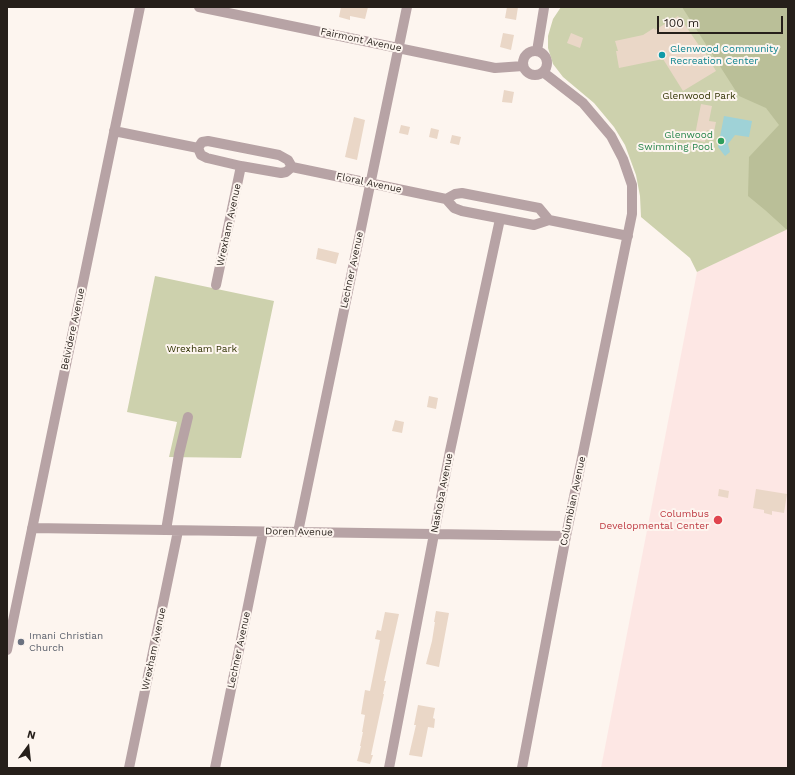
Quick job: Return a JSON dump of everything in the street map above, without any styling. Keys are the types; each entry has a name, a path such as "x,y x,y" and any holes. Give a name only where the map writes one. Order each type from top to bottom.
{"street":[{"name":"Belvidere Avenue","path":"7,650 140,7"},
{"name":"Fairmont Avenue","path":"199,7 496,68 523,66 531,74 539,74 543,72 583,103 611,136 624,159 632,185 632,214 628,236"},
{"name":"Lechner Avenue","path":"298,532 407,7"},
{"path":"538,51 544,8"},
{"path":"523,66 523,59 527,53 530,51 538,51 541,52 546,58 546,65 543,72"},
{"name":"Floral Avenue","path":"114,131 198,148"},
{"name":"Floral Avenue","path":"198,148 202,142 208,141 279,155 288,160 292,167 446,199 454,208 462,211 534,225 549,220 628,236"},
{"name":"Floral Avenue","path":"198,148 201,154 207,158 241,166 281,173 286,172 292,167"},
{"name":"Wrexham Avenue","path":"216,285 241,166"},
{"name":"Floral Avenue","path":"446,199 455,194 462,193 539,208 549,220"},
{"name":"Nashoba Avenue","path":"389,768 433,534 500,219"},
{"name":"Columbian Avenue","path":"522,768 566,536 628,236"},
{"path":"166,530 179,454 188,417"},
{"name":"Doren Avenue","path":"32,528 566,536"},
{"name":"Wrexham Avenue","path":"130,768 178,531"},
{"name":"Lechner Avenue","path":"215,768 263,532"}],"shaded area":[{"name":"Columbus Developmental Center","path":"788,229 788,768 601,768 697,272"}],"green space":[{"name":"Glenwood Park","path":"561,7 788,7 788,229 697,272 690,258 641,217 640,196 636,175 625,145 614,127 594,103 563,77 553,64 548,48 548,36 553,19"},
{"path":"682,7 788,7 788,229 786,229 748,196 749,157 779,125 766,108 739,96"},
{"name":"Wrexham Park","path":"155,276 274,301 241,458 169,457 177,422 127,412"}],"water":[{"path":"724,116 752,121 749,137 735,135 728,144 730,152 725,156 718,147"}],"building":[{"path":"341,7 368,7 365,19 350,16 350,20 339,17"},
{"path":"507,7 518,7 516,20 505,18"},
{"name":"Glenwood Community Recreation Center","path":"678,16 700,47 701,46 716,71 683,91 663,59 619,68 616,51 618,51 615,41 643,35 654,28 655,30"},
{"path":"503,33 514,35 511,50 500,47"},
{"path":"571,33 583,38 580,48 567,43"},
{"path":"504,90 514,92 512,103 502,102"},
{"path":"701,104 712,106 709,121 716,122 714,132 707,130 705,142 694,140"},
{"path":"354,117 365,120 357,160 345,157"},
{"path":"401,125 410,127 408,135 399,133"},
{"path":"431,128 439,130 437,139 429,137"},
{"path":"452,135 461,137 459,145 450,143"},
{"path":"318,248 339,253 336,264 316,259"},
{"path":"429,396 438,398 436,409 427,407"},
{"path":"395,420 404,422 402,433 392,431"},
{"path":"719,489 729,491 728,498 718,496"},
{"path":"756,489 787,494 784,513 772,511 772,515 764,513 764,510 753,508"},
{"path":"436,611 449,613 439,667 426,664 432,641"},
{"path":"385,612 399,614 384,681 386,681 384,694 370,764 357,761 361,746 365,715 361,714 365,690 370,691 380,640 375,639 377,630 381,631"},
{"path":"418,705 435,708 433,718 435,719 434,728 428,727 422,757 409,755 416,725 414,725"}],"place":[{"name":"Glenwood Community Recreation Center","path":"662,55"},
{"name":"Glenwood Swimming Pool","path":"721,141"},
{"name":"Columbus Developmental Center","path":"718,520"},
{"name":"Imani Christian Church","path":"21,642"}]}
